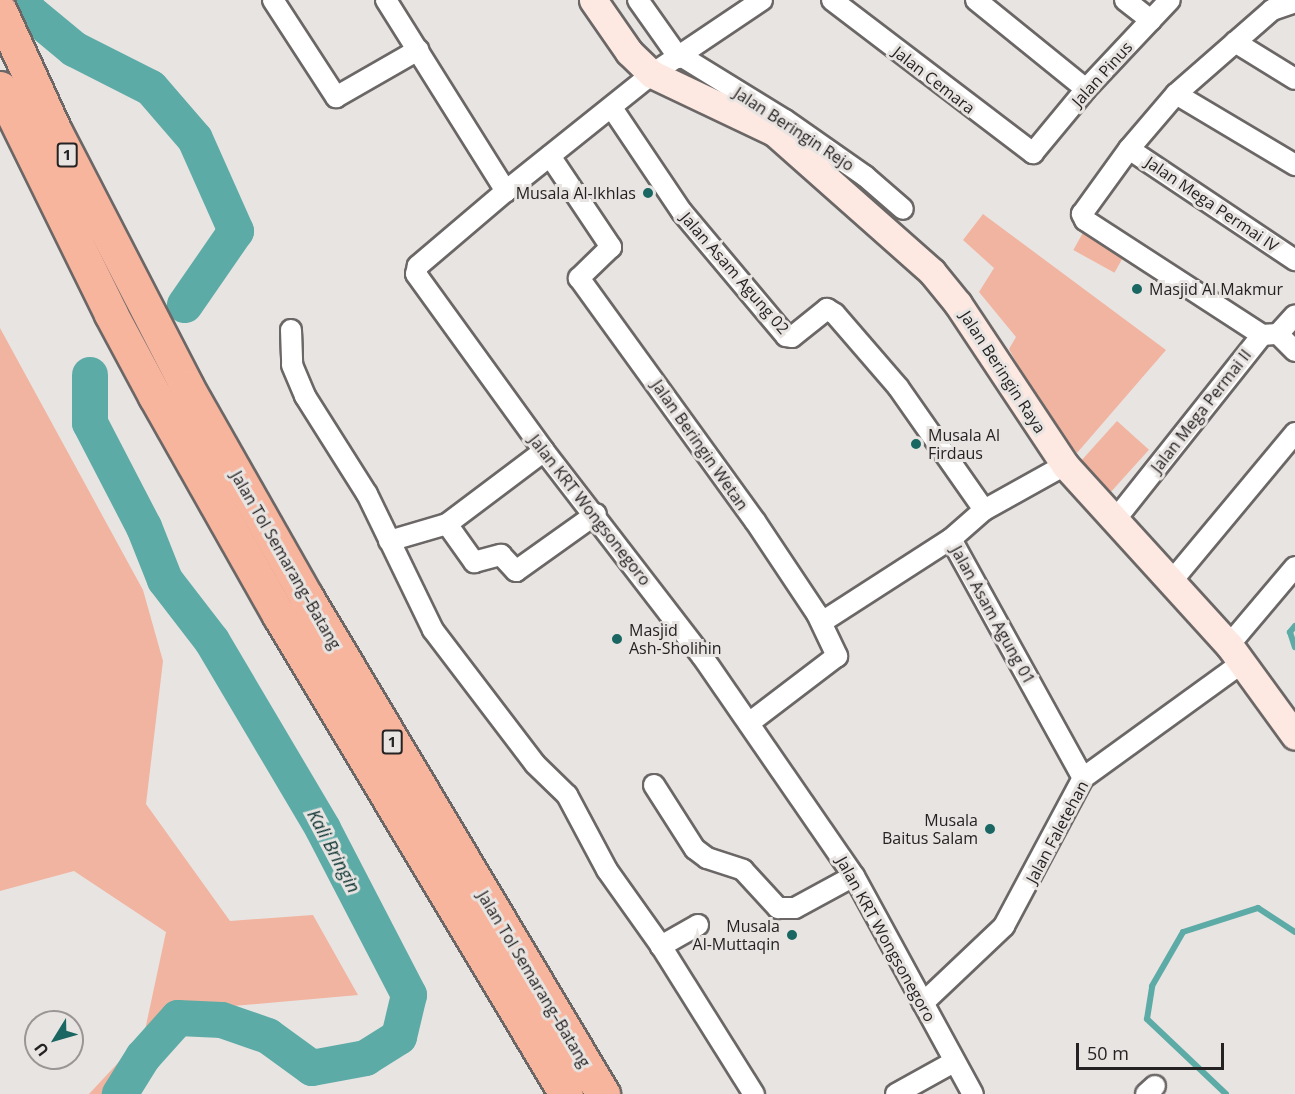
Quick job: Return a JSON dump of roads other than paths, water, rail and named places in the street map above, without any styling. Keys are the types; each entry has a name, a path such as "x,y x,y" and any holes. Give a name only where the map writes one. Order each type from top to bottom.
{"highway":[{"name":"Jalan Tol Semarang–Batang","path":"0,11 55,131 139,298 187,387 313,609 603,1094"},
{"name":"Jalan Tol Semarang–Batang","path":"0,87 111,314 155,396 279,615 566,1094"}],"street":[{"path":"273,0 336,97 418,51"},
{"path":"386,0 506,191"},
{"path":"593,0 629,52 652,74"},
{"path":"638,0 680,57"},
{"name":"Jalan KRT Wongsonegoro","path":"762,0 652,74 506,191 418,266 416,274 544,451 596,514 749,723 854,876 973,1094"},
{"name":"Jalan Cemara","path":"832,0 1024,150 1033,153 1037,150"},
{"path":"976,0 1086,89"},
{"path":"1125,0 1151,20"},
{"name":"Jalan Pinus","path":"1037,150 1086,89 1170,0"},
{"path":"1295,2 1272,10 1176,94 1129,149 1084,208 1085,220 1295,351"},
{"path":"1234,42 1295,79"},
{"name":"Jalan Beringin Rejo","path":"680,57 785,120 865,176 903,209"},
{"name":"Jalan Beringin Raya","path":"652,74 774,132 932,272 958,303 1065,465 1236,654 1295,736"},
{"path":"1176,94 1295,165"},
{"name":"Jalan Asam Agung 02","path":"612,108 682,212 786,336 792,337 827,309 835,314 898,387 984,510"},
{"name":"Jalan Mega Permai IV","path":"1129,149 1295,260"},
{"name":"Jalan Beringin Wetan","path":"550,156 611,247 579,278 755,521 822,622 837,658 749,723"},
{"name":"Jalan Mega Permai II","path":"1115,520 1270,335 1295,315"},
{"path":"291,330 292,365 305,396 367,494 433,630 535,765 567,795 607,870 661,946 754,1094"},
{"path":"1171,582 1295,433"},
{"path":"389,541 447,524 544,451"},
{"name":"Jalan Asam Agung 01","path":"1065,465 984,510 951,538 1083,778"},
{"path":"447,524 474,562 501,555 516,571 596,514"},
{"path":"822,622 951,538"},
{"name":"Jalan Faletehan","path":"923,1003 1004,926 1083,778 1236,654 1295,567"},
{"path":"654,785 695,849 707,858 743,870 778,908 795,909 854,876"},
{"path":"661,946 698,925"},
{"path":"896,1094 954,1062"}],"waterway":[{"name":"Kali Bringin","path":"25,0 27,10 74,49 151,88 195,139 236,231 185,305"},
{"name":"Kali Bringin","path":"90,375 90,423 144,527 165,580 212,641 323,829 409,995 399,1037 366,1058 312,1068 268,1036 222,1020 178,1018 143,1057 120,1094"},
{"path":"1295,626 1290,632 1295,647"},
{"path":"1226,1094 1147,1019 1152,986 1183,932 1258,908 1295,932"}],"place":[{"name":"Musala Al-Ikhlas","path":"648,193"},
{"name":"Masjid Al Makmur","path":"1137,289"},
{"name":"Musala Al Firdaus","path":"916,444"},
{"name":"Masjid Ash-Sholihin","path":"617,639"},
{"name":"Musala Baitus Salam","path":"990,829"},
{"name":"Musala Al-Muttaqin","path":"792,935"}]}
